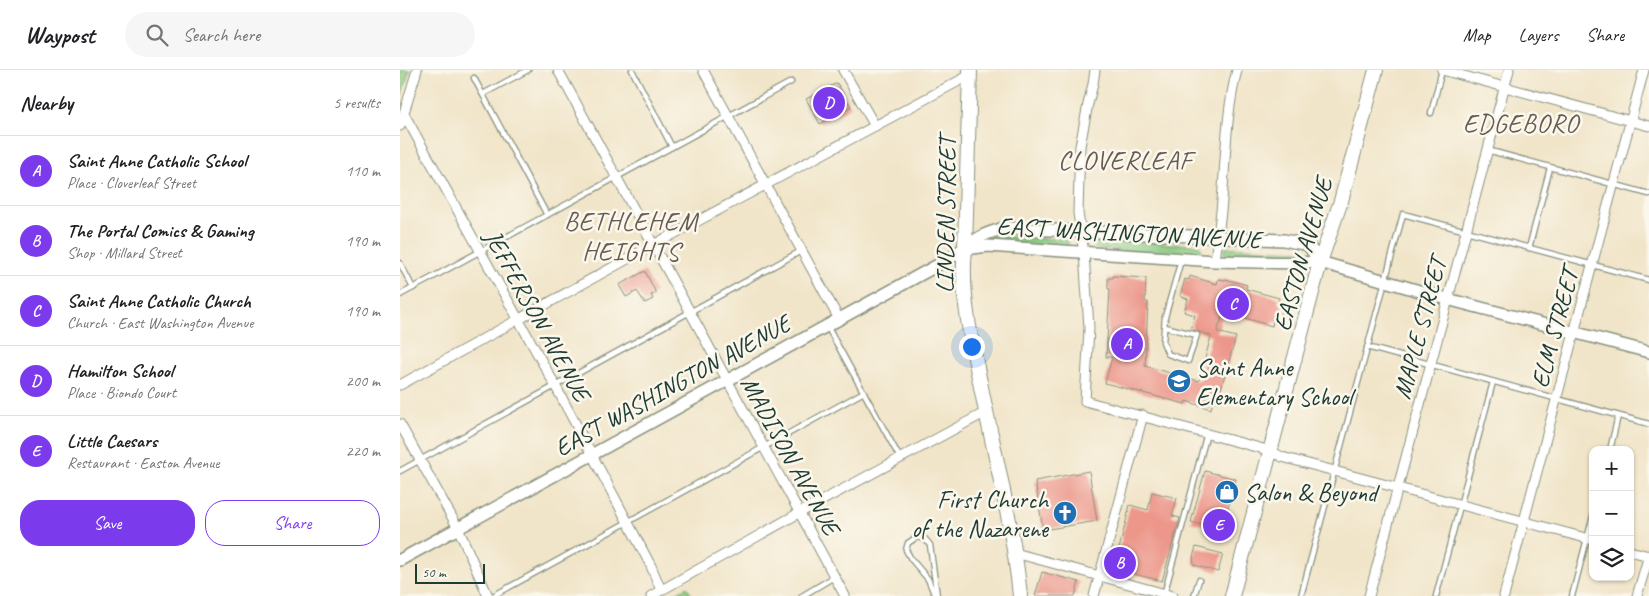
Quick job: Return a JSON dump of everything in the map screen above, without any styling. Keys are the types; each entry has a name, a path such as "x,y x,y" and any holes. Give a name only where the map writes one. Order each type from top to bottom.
{"main road":[{"name":"EASTON AVENUE","path":"1232,596 1320,262 1341,201 1376,70"},
{"name":"LINDEN STREET","path":"970,72 963,271 966,304 975,360 1015,553 1020,596"}],"street":[{"path":"400,126 417,70"},
{"name":"MADISON AVENUE","path":"558,70 845,596"},
{"path":"704,70 839,319"},
{"path":"844,70 875,126"},
{"path":"1095,70 1080,146 1078,213 1082,232 1089,328 1085,401 1271,451 1282,457 1589,540"},
{"path":"1215,260 1229,113 1237,70"},
{"path":"1442,70 1649,126"},
{"name":"MAPLE STREET","path":"1369,596 1509,70"},
{"name":"ELM STREET","path":"1504,596 1644,70"},
{"path":"400,385 875,126 970,72"},
{"name":"JEFFERSON AVENUE","path":"404,114 556,387 651,566 661,590"},
{"name":"EAST WASHINGTON AVENUE","path":"400,560 827,326 965,249 978,238 1004,228 1284,240 1308,245 1320,262"},
{"name":"EAST WASHINGTON AVENUE","path":"965,249 988,246 1181,259 1299,264 1320,262 1447,299 1649,352"},
{"path":"651,596 986,412"},
{"path":"1094,596 1143,416"},
{"path":"400,424 458,528 488,596"},
{"path":"1634,552 1649,556 1637,596"},
{"path":"1015,553 1167,595"}],"lane":[{"path":"482,94 528,70"},
{"path":"632,70 672,147"},
{"path":"1431,113 1442,70"},
{"path":"474,78 547,215"},
{"path":"400,296 791,82"},
{"path":"1487,150 1649,194"},
{"path":"1529,248 1550,168"},
{"path":"1301,596 1403,214 1649,280"},
{"path":"400,472 801,251"},
{"path":"1164,327 1196,335 1188,362 1168,354 1163,342 1164,327 1165,317 1181,259"},
{"path":"400,263 413,288"},
{"path":"827,326 900,458"},
{"path":"1367,347 1649,424"},
{"path":"1436,596 1493,382"},
{"path":"494,596 864,392"},
{"path":"1611,446 1618,416"},
{"path":"1167,595 1207,433"},
{"path":"917,537 926,539 930,545 936,596 928,579 906,550 908,543 917,537"},
{"path":"1572,596 1589,543"},
{"path":"802,596 834,577"},
{"path":"1194,596 1199,580"}],"green space":[{"path":"400,70 410,70 400,100"},
{"path":"991,236 1063,239 1068,241 1068,245 1065,247 981,241"},
{"path":"1095,240 1198,245 1201,248 1201,252 1197,255 1095,249 1092,246 1092,242"},
{"path":"1227,247 1299,251 1303,253 1303,257 1300,259 1227,256 1224,253 1224,249"},
{"path":"687,587 692,596 670,596"}],"building":[{"path":"837,83 851,107 820,124 806,99"},
{"path":"645,271 656,293 651,295 653,299 645,303 637,291 626,297 619,285"},
{"path":"1113,276 1146,278 1145,302 1148,302 1145,366 1199,381 1211,336 1191,329 1195,315 1184,312 1188,299 1180,296 1185,279 1189,280 1190,276 1217,284 1218,279 1225,279 1244,284 1247,285 1246,289 1279,298 1278,303 1283,306 1279,321 1273,321 1272,326 1238,316 1238,319 1234,320 1222,317 1217,332 1236,337 1217,402 1213,401 1211,409 1186,401 1185,404 1105,383 1112,357 1106,357 1110,289 1108,289 1108,278 1113,278"},
{"name":"First Church of the Nazarene","path":"1089,471 1097,521 1043,530 1035,481"},
{"path":"1205,471 1236,479 1222,530 1191,522"},
{"path":"1152,492 1177,498 1172,516 1180,518 1162,581 1114,569 1130,505 1148,510"},
{"path":"1196,547 1223,554 1218,572 1194,565 1193,557"},
{"path":"1042,572 1079,582 1075,596 1035,596"}],"place":[{"name":"Hamilton School","path":"829,103"},
{"name":"Saint Anne Catholic Church","path":"1233,304"},
{"name":"Saint Anne Catholic School","path":"1127,344"},
{"name":"Saint Anne Elementary School","path":"1179,381"},
{"name":"Salon & Beyond","path":"1227,492"},
{"name":"First Church of the Nazarene","path":"1065,513"},
{"name":"Little Caesars","path":"1219,525"},
{"name":"The Portal Comics & Gaming","path":"1120,563"}],"district":[{"name":"EDGEBORO","path":"1521,123"},
{"name":"CLOVERLEAF","path":"1125,160"},
{"name":"BETHLEHEM HEIGHTS","path":"631,236"}]}
